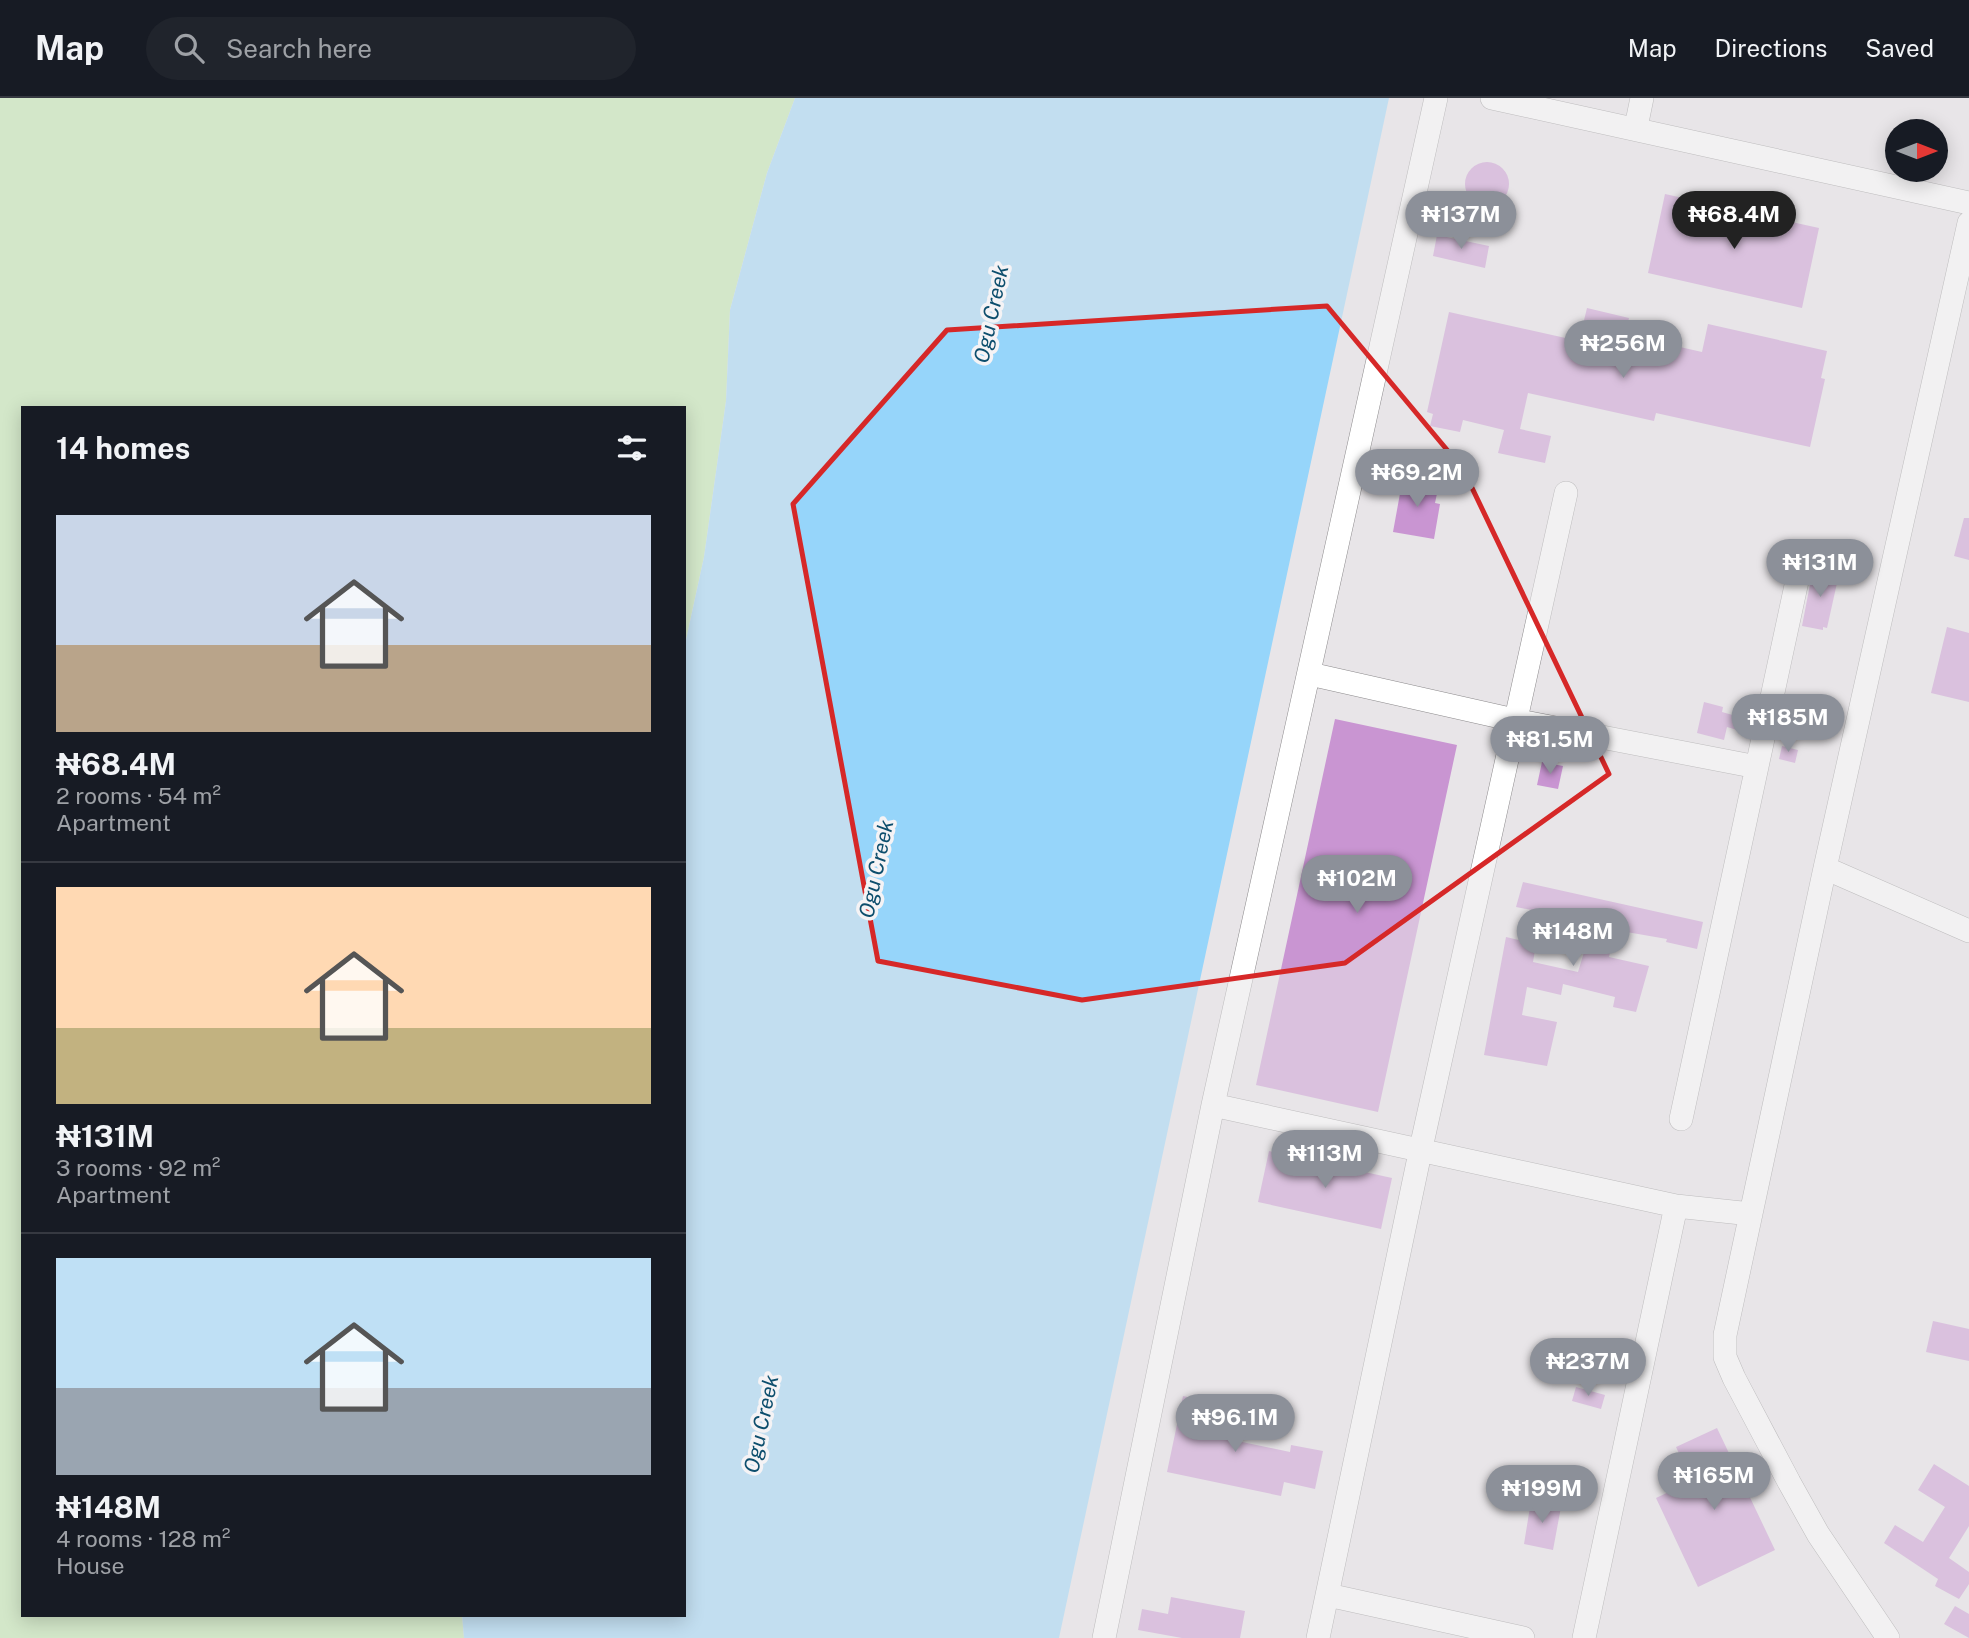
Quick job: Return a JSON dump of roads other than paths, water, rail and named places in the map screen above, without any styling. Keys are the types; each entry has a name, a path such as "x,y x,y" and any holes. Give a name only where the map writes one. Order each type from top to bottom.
{"lane":[{"path":"1104,1638 1213,1105 1436,98"},
{"path":"1492,98 1636,127 1969,203"},
{"path":"1636,127 1642,98"},
{"path":"1888,1638 1818,1534 1725,1357 1729,1309 1969,223"},
{"path":"1318,1638 1421,1148 1566,493"},
{"path":"1681,1119 1797,581"},
{"path":"1310,674 1514,720 1756,767"},
{"path":"1825,867 1969,931"},
{"path":"1213,1105 1421,1148 1676,1206 1751,1214"},
{"path":"1584,1638 1676,1206"},
{"path":"1328,1595 1523,1638"}],"water":[{"name":"Ogu Creek","path":"795,98 1389,98 1059,1638 464,1638 462,1617 686,1617 686,640 704,557 726,401 730,310 767,173"}]}
